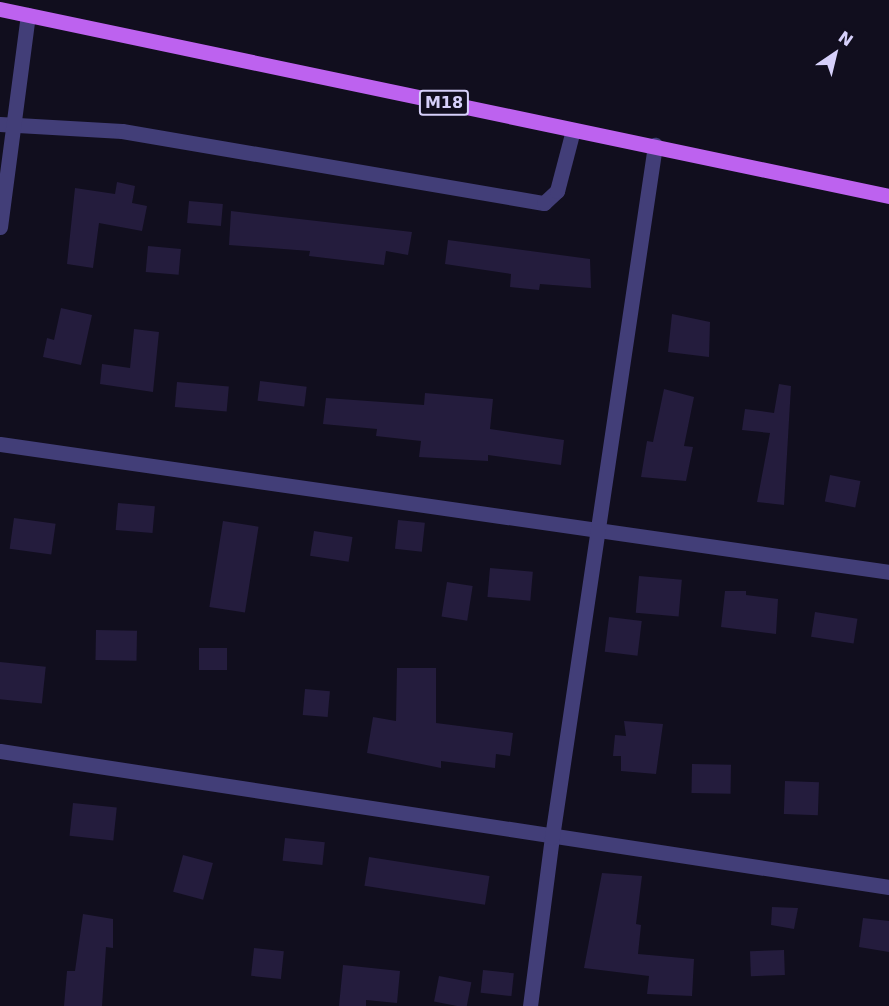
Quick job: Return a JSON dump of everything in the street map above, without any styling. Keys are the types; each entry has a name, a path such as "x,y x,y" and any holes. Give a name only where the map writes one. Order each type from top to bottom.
{"main road":[{"name":"M18","path":"0,9 573,130 656,144 889,196"}],"street":[{"path":"0,226 6,125 28,15"},
{"path":"6,125 122,131 544,203 557,191 573,130"},
{"path":"530,1006 552,837 656,144"},
{"path":"0,444 317,487 599,532 889,572"},
{"path":"0,751 889,887"}],"building":[{"path":"117,182 135,186 132,203 147,206 142,231 99,223 93,268 67,264 75,188 115,194"},
{"path":"189,201 223,204 221,226 187,223"},
{"path":"231,211 412,232 408,255 386,251 384,265 309,256 310,251 229,245"},
{"path":"448,240 590,259 591,288 540,284 539,290 510,287 511,274 445,264"},
{"path":"148,246 181,249 179,275 146,272"},
{"path":"61,308 92,315 81,365 43,357 47,338 54,340"},
{"path":"672,314 710,322 709,357 668,352"},
{"path":"134,329 159,332 153,392 100,384 102,364 130,368"},
{"path":"260,381 307,387 304,407 258,401"},
{"path":"177,382 229,387 227,411 175,407"},
{"path":"779,384 791,386 784,505 757,502 770,433 742,430 745,409 774,413"},
{"path":"664,389 694,397 684,446 693,447 686,481 641,477 647,441 653,442"},
{"path":"425,393 493,399 490,429 564,440 561,465 488,455 488,461 419,457 421,441 376,436 377,429 323,424 326,398 424,405"},
{"path":"830,475 860,481 855,507 825,502"},
{"path":"118,503 155,506 153,533 116,530"},
{"path":"14,518 56,524 51,555 10,549"},
{"path":"398,520 425,523 422,552 395,549"},
{"path":"223,521 259,527 245,613 209,607"},
{"path":"314,531 353,537 349,562 310,556"},
{"path":"490,568 533,572 530,601 487,597"},
{"path":"639,576 682,580 679,617 636,613"},
{"path":"447,582 473,586 467,621 442,617"},
{"path":"725,591 746,591 746,595 778,599 776,634 721,627"},
{"path":"815,612 857,619 854,643 811,637"},
{"path":"609,617 642,621 637,656 605,652"},
{"path":"96,630 137,631 136,661 95,660"},
{"path":"199,648 227,648 227,670 199,670"},
{"path":"0,662 46,667 42,704 0,699"},
{"path":"397,668 436,668 436,723 513,733 510,756 496,754 495,768 441,761 441,768 367,753 373,717 396,721"},
{"path":"305,689 330,691 328,717 303,715"},
{"path":"624,721 663,724 656,774 621,771 621,756 613,756 615,735 626,736"},
{"path":"692,764 731,765 730,794 691,793"},
{"path":"785,781 819,782 818,815 784,814"},
{"path":"73,803 117,808 113,840 70,836"},
{"path":"285,838 325,842 322,865 283,861"},
{"path":"183,855 213,863 203,900 173,892"},
{"path":"369,857 489,876 485,905 364,886"},
{"path":"602,873 642,876 636,924 641,925 638,954 694,959 692,996 647,994 649,976 584,968"},
{"path":"772,907 798,908 794,929 771,925"},
{"path":"83,914 113,919 113,948 106,947 102,1006 64,1006 67,971 75,971"},
{"path":"863,918 889,921 889,952 859,947"},
{"path":"254,948 284,951 281,979 251,976"},
{"path":"784,950 785,975 751,976 750,951"},
{"path":"343,965 400,971 397,1003 366,1000 366,1006 339,1006"},
{"path":"483,970 514,973 511,996 481,993"},
{"path":"439,976 471,982 467,1006 434,1002"}]}
